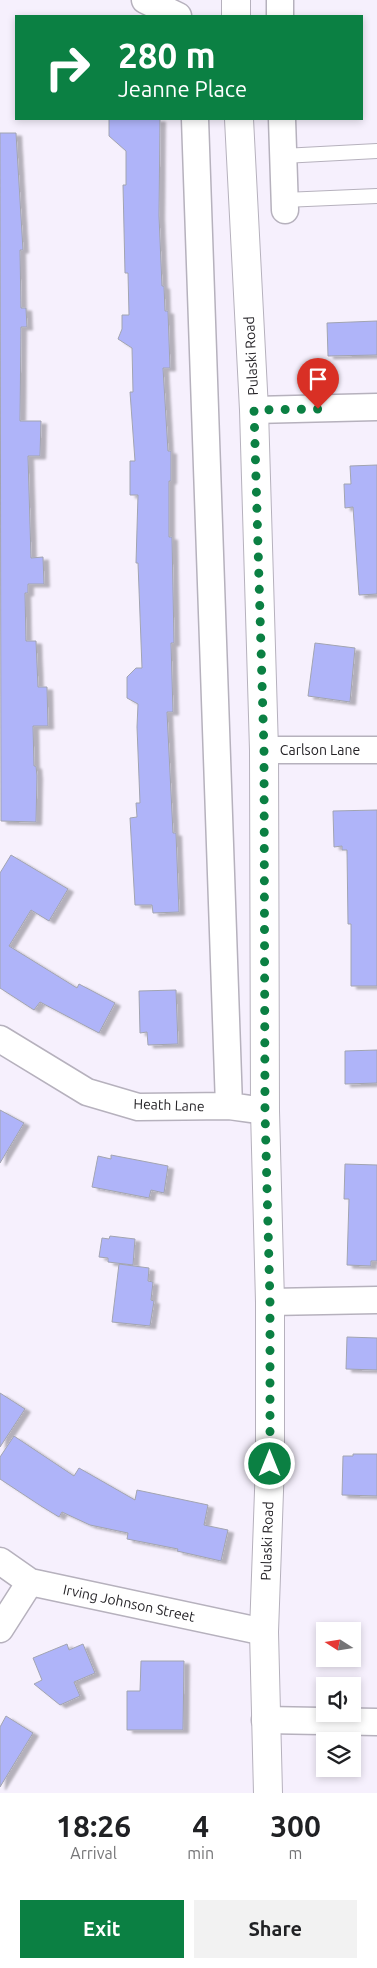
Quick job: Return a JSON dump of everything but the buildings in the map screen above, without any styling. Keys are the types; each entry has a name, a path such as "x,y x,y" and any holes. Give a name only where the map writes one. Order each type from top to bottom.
{"main road":[{"path":"236,0 236,15"},
{"name":"Pulaski Road","path":"240,120 254,410 264,750 265,1111 270,1302 270,1464 264,1632 268,1793"}],"street":[{"path":"145,0 176,15"},
{"path":"280,0 280,15"},
{"path":"195,120 229,1106"},
{"path":"282,120 285,205"},
{"path":"254,410 377,408"},
{"name":"Carlson Lane","path":"264,750 377,750"},
{"name":"Heath Lane","path":"0,1039 87,1092 138,1107 229,1106 265,1111"},
{"path":"270,1302 377,1300"},
{"name":"Irving Johnson Street","path":"0,1561 30,1582 264,1632"},
{"path":"0,1629 30,1582"},
{"path":"265,1720 377,1722"}],"lane":[{"path":"283,156 377,151"},
{"path":"285,205 377,196"}],"route":[{"path":"270,1464 270,1302 265,1111 264,750 254,410 318,409"}]}
